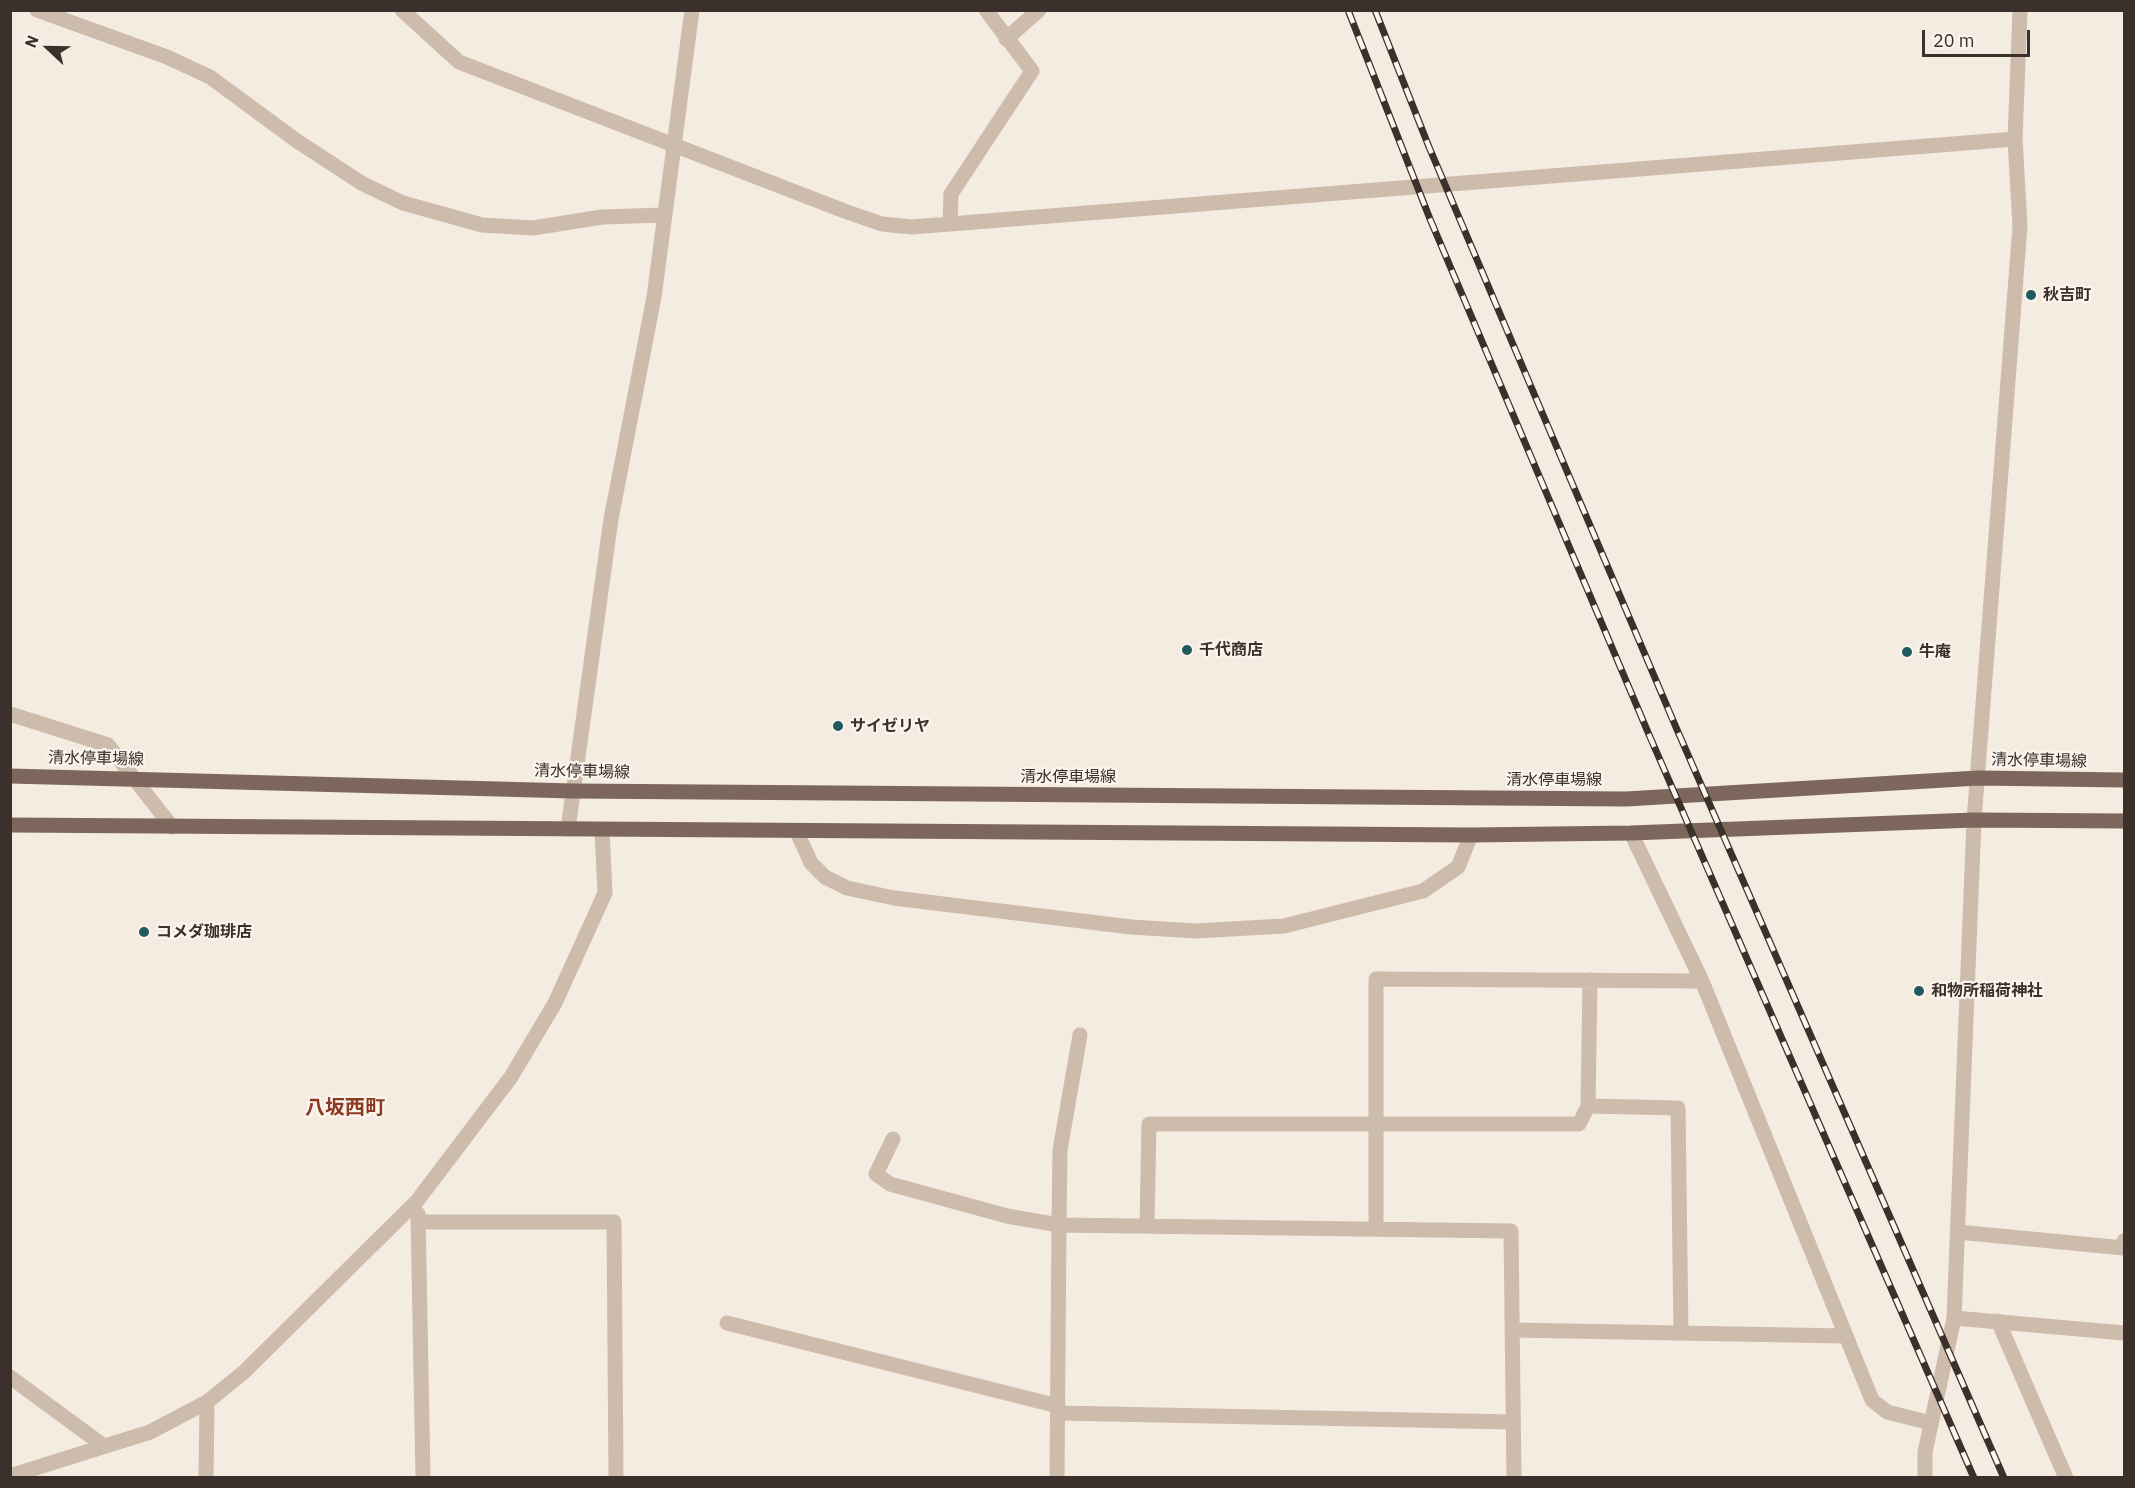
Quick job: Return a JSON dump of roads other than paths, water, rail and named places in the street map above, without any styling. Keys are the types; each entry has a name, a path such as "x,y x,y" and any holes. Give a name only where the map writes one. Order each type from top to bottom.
{"main road":[{"name":"清水停車場線","path":"10,776 133,777 573,791 1626,799 1978,778 2124,780"},
{"path":"10,825 1471,835 1974,820 2124,821"}],"street":[{"path":"38,10 167,57 210,77 297,141 363,184 403,203 482,225 534,228 602,217 664,215"},
{"path":"402,10 459,62 882,224 912,227 2015,139"},
{"path":"568,829 611,519 654,297 692,10"},
{"path":"950,224 951,194 1032,71 986,10"},
{"path":"1006,39 1039,10"},
{"path":"1925,1478 1925,1452 1954,1318 1974,820 2020,226 2015,139 2019,10"},
{"path":"10,714 108,745 172,827"},
{"path":"10,1476 150,1432 207,1402 244,1372 417,1201 511,1077 555,1002 605,893 602,830"},
{"path":"797,832 811,863 825,877 847,888 894,898 1107,924 1196,931 1284,926 1423,891 1458,867 1471,835"},
{"path":"1631,832 1702,981 1872,1400 1887,1412 1931,1423"},
{"path":"1376,1229 1376,979 1702,981"},
{"path":"1147,1226 1149,1124 1579,1124 1588,1106 1590,980"},
{"path":"1057,1478 1060,1150 1080,1035"},
{"path":"1588,1106 1678,1108 1681,1333"},
{"path":"893,1139 876,1174 890,1184 1007,1215 1059,1226 1511,1231 1514,1478"},
{"path":"417,1201 423,1478"},
{"path":"418,1222 614,1222 616,1478"},
{"path":"1958,1232 2124,1248 2124,1241"},
{"path":"1954,1318 2124,1333"},
{"path":"1998,1321 2066,1478"},
{"path":"727,1323 1058,1410 1513,1422"},
{"path":"1512,1330 1846,1336"},
{"path":"10,1377 104,1446"},
{"path":"206,1478 207,1402"}],"railway":[{"path":"1348,10 1430,219 1650,737 1974,1478"},
{"path":"1375,10 1429,147 1675,725 2004,1478"}],"place":[{"name":"秋吉町","path":"2031,295"},
{"name":"千代商店","path":"1187,650"},
{"name":"牛庵","path":"1907,652"},
{"name":"サイゼリヤ","path":"838,726"},
{"name":"コメダ珈琲店","path":"144,932"},
{"name":"和物所稲荷神社","path":"1919,991"}],"district":[{"name":"八坂西町","path":"345,1108"}]}
